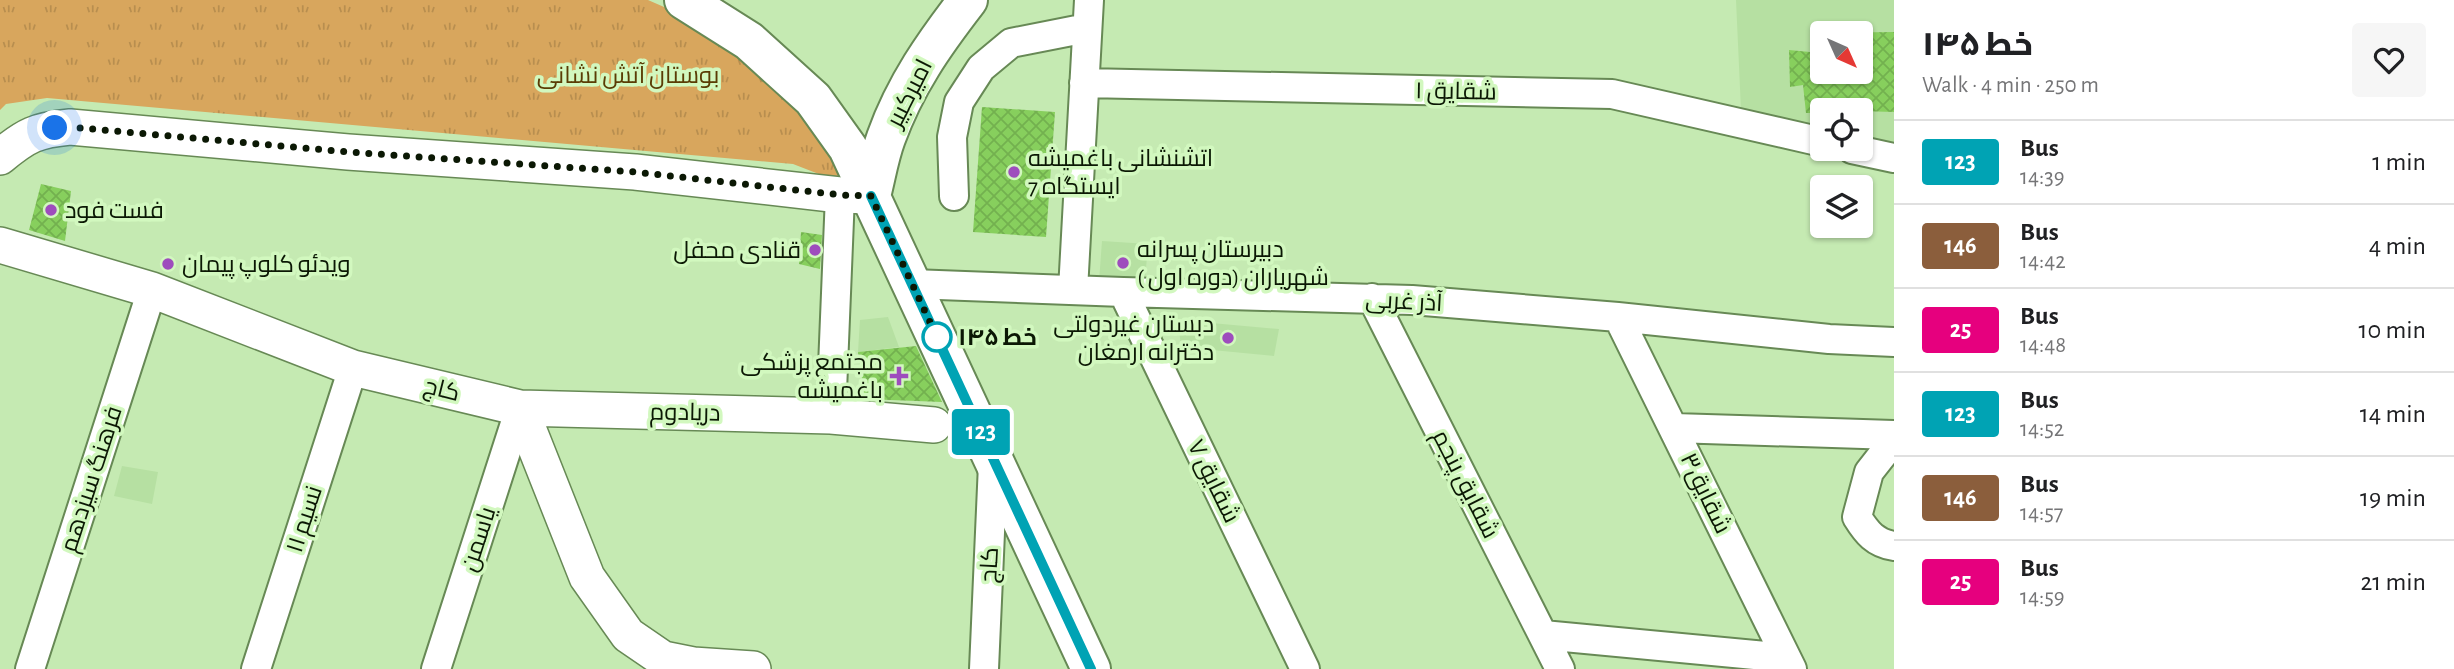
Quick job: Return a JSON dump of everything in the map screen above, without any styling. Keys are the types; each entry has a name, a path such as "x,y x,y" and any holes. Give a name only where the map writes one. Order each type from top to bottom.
{"main road":[{"path":"684,0 749,40 813,99 848,148 856,195 912,284 1091,669"},
{"name":"امیرکبیر","path":"856,195 885,140 905,92 929,51 968,0"}],"street":[{"path":"954,196 952,136 959,102 981,68 1011,43 1088,14 1073,290"},
{"name":"شقایق ۱","path":"1084,83 1612,94 1810,139"},
{"path":"0,157 14,145 40,130 70,127 348,152 635,172 856,195 831,416"},
{"path":"1873,154 1894,158"},
{"name":"کاج","path":"0,245 152,290 353,368 520,408"},
{"name":"آذر غربی","path":"912,284 1372,298 1618,317 1829,339 1894,342"},
{"name":"فرهنگ سیزدهم","path":"30,669 152,290"},
{"name":"شقایق ۷","path":"1123,292 1305,669"},
{"name":"شقایق پنجم","path":"1372,298 1560,669"},
{"name":"شقایق۳","path":"1618,317 1789,663"},
{"name":"نسیم ۱۱","path":"256,669 353,368"},
{"path":"520,408 587,577 628,635 662,664 752,669"},
{"name":"دریادوم","path":"520,408 831,416 934,425"},
{"name":"یاسمن","path":"436,669 520,408"},
{"path":"1674,428 1894,438"},
{"path":"1894,438 1869,472 1857,517 1868,535 1883,544 1894,546"},
{"name":"کاج","path":"984,669 993,462"},
{"path":"1543,635 1789,663"}],"shaded area":[{"path":"1736,0 1894,0 1894,146 1873,141 1873,98 1810,98 1810,126 1741,110"},
{"name":"دبیرستان پسرانه شهریاران (دوره اول )","path":"1102,241 1148,244 1144,293 1099,282"},
{"path":"888,317 899,347 858,352 860,320"},
{"name":"دبستان غیردولتی دخترانه ارمغان","path":"1178,320 1279,329 1274,356 1181,347"},
{"path":"122,466 158,472 152,504 114,496"}],"green space":[{"name":"بوستان آتش نشانی","path":"0,0 648,0 710,27 794,98 827,139 842,183 793,164 47,98 6,104 0,110"}],"building":[{"path":"1873,32 1894,32 1894,112 1873,111 1873,98 1810,98 1810,113 1806,113 1803,85 1790,87 1789,50 1810,52 1810,84 1873,84"},
{"name":"اتشنشانی باغمیشه ایستگاه 7","path":"982,107 1055,112 1046,237 973,232"},
{"name":"فست فود","path":"41,184 71,191 65,241 29,230"},
{"name":"قنادی محفل","path":"801,232 822,235 820,269 799,264"},
{"name":"مجتمع پزشکی باغمیشه","path":"916,346 942,402 865,399 858,352"}],"bus line":[{"name":"123","path":"871,196 1091,669"}],"place":[{"name":"اتشنشانی باغمیشه ایستگاه 7","path":"1014,172"},
{"name":"فست فود","path":"51,210"},
{"name":"قنادی محفل","path":"815,250"},
{"name":"دبیرستان پسرانه شهریاران (دوره اول )","path":"1123,263"},
{"name":"ویدئو کلوپ پیمان","path":"168,264"},
{"name":"خط ۱۴۵","path":"937,337"},
{"name":"دبستان غیردولتی دخترانه ارمغان","path":"1228,338"},
{"name":"مجتمع پزشکی باغمیشه","path":"899,376"}],"route":[{"path":"55,128 70,127 348,152 635,172 871,196 937,337"}]}
